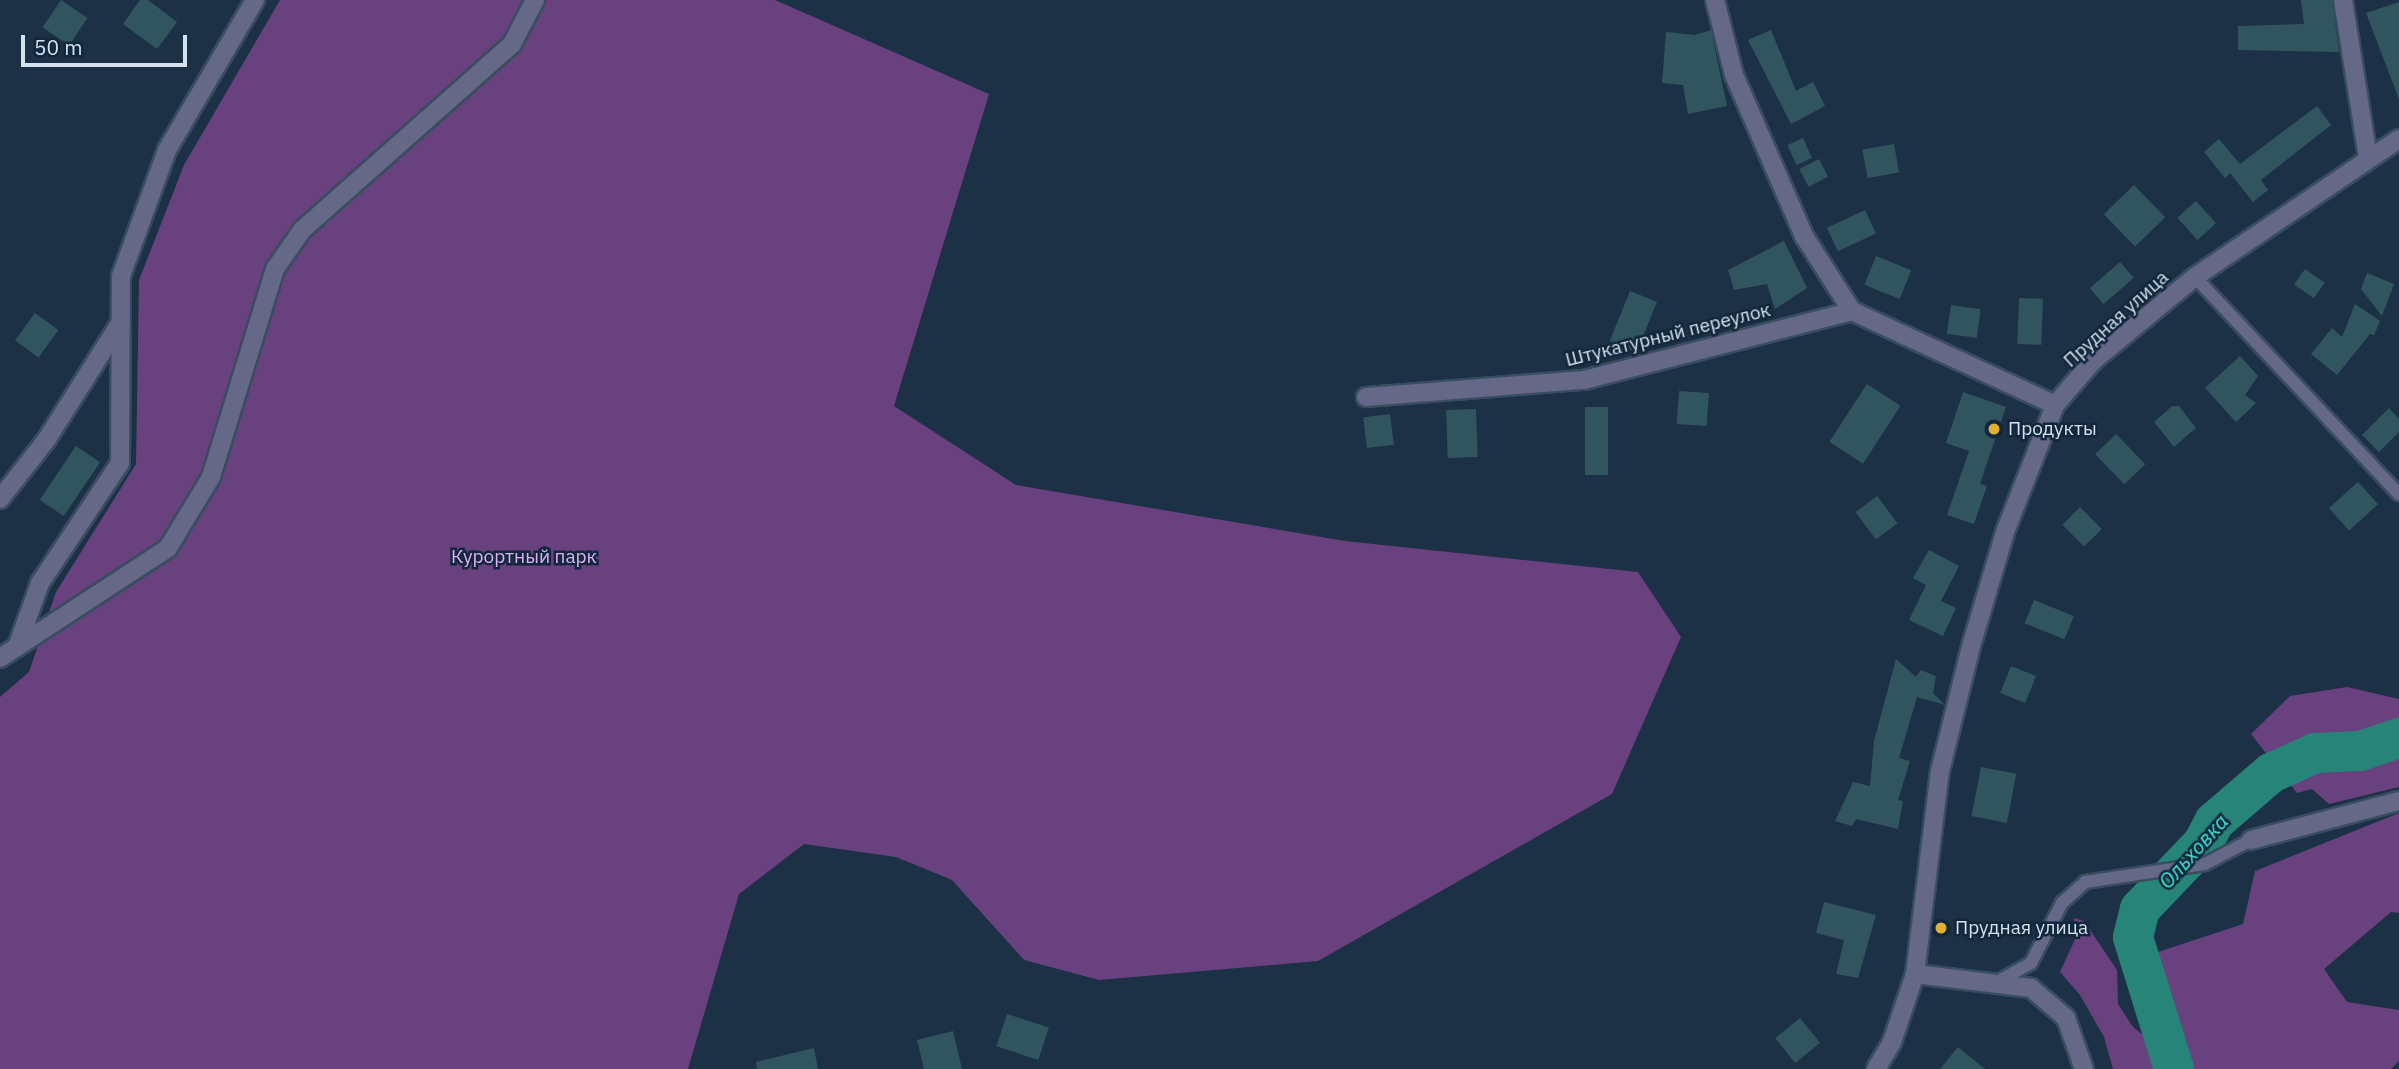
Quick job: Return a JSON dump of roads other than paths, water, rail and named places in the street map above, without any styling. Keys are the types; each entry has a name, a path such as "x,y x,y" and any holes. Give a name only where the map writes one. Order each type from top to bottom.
{"street":[{"path":"17,647 40,583 120,463 121,275 167,150 255,0"},
{"path":"0,659 169,548 211,477 275,269 302,230 512,44 535,0"},
{"path":"1715,0 1734,75 1804,236 1852,311 2055,405"},
{"path":"2343,0 2368,158"},
{"name":"Прудная улица","path":"1876,1069 1892,1042 1915,974 1943,758 2005,532 2055,405 2093,361 2195,277 2399,139"},
{"name":"Штукатурный переулок","path":"1366,397 1584,380 1852,311"},
{"path":"0,499 47,439 119,325"},
{"path":"2251,841 2399,802"},
{"path":"1915,974 2031,988 2066,1018 2084,1069"}],"lane":[{"path":"2195,277 2399,494"},
{"path":"1993,984 2031,963 2062,903 2085,883 2205,864 2251,841"}],"waterway":[{"name":"Ольховка","path":"2174,1069 2133,937 2140,909 2203,843 2214,822 2271,773 2315,753 2360,751 2399,738"}],"place":[{"name":"Продукты","path":"1994,429"},
{"name":"Прудная улица","path":"1941,928"}],"park label":[{"name":"Курортный парк","path":"524,557"}]}
